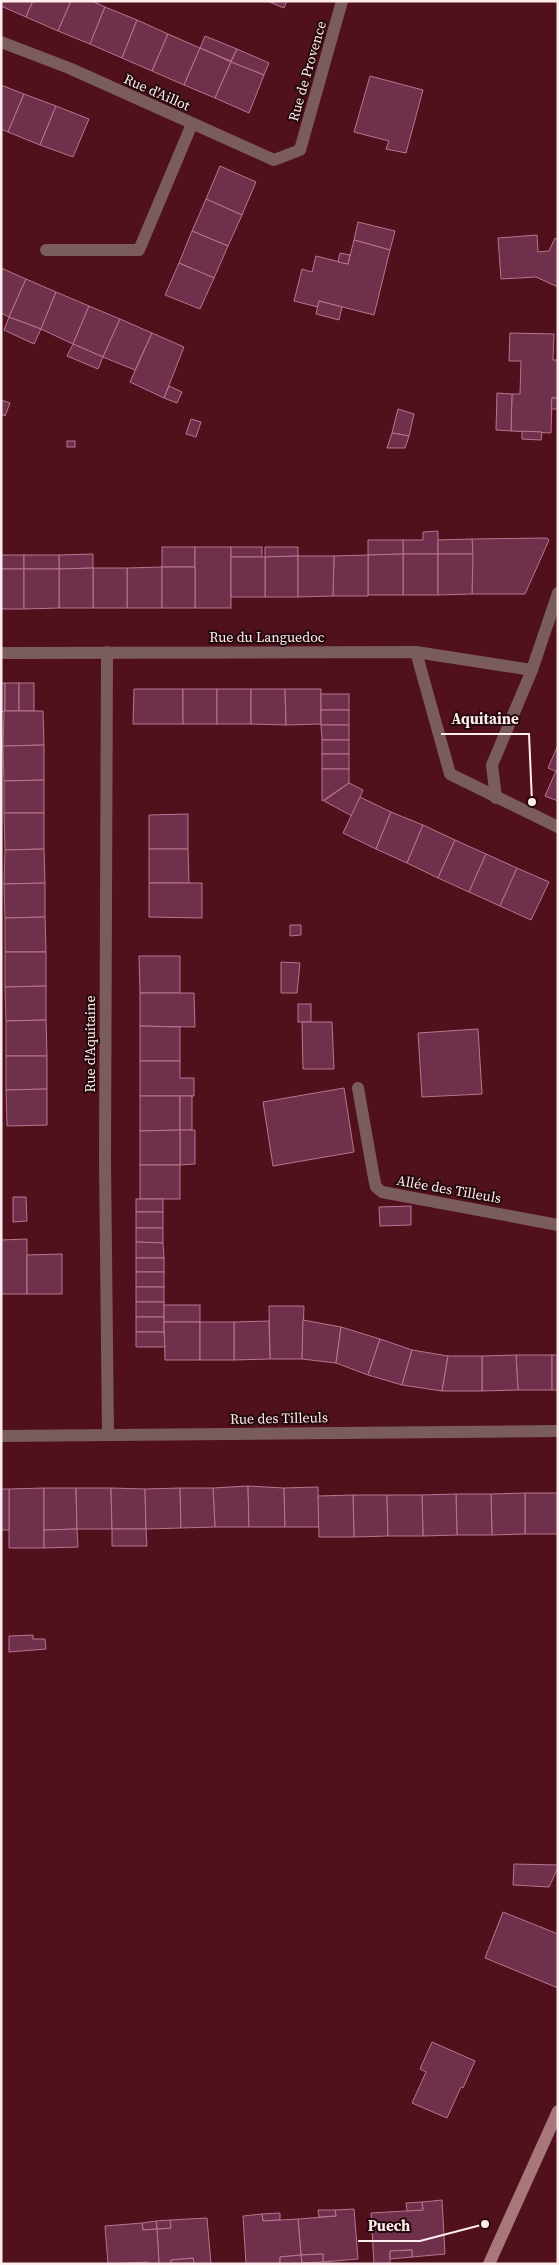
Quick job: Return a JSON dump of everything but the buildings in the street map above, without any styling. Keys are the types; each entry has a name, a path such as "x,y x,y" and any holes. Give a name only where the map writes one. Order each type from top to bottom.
{"street":[{"name":"Rue de Provence","path":"300,150 342,1"},
{"name":"Rue d'Aillot","path":"1,42 69,68 274,160 300,150"},
{"path":"46,250 139,250 192,124"},
{"path":"496,798 492,765 532,670 558,593"},
{"name":"Rue d'Aquitaine","path":"107,652 105,1161 108,1435"},
{"path":"416,652 450,774 558,827"},
{"name":"Rue du Languedoc","path":"1,653 416,652 532,670"},
{"name":"Allée des Tilleuls","path":"358,1088 376,1188 382,1192 558,1225"},
{"name":"Rue des Tilleuls","path":"1,1436 558,1431"},
{"path":"489,2264 558,2111"}],"place":[{"name":"Aquitaine","path":"532,802"},
{"name":"Puech","path":"485,2224"}]}
